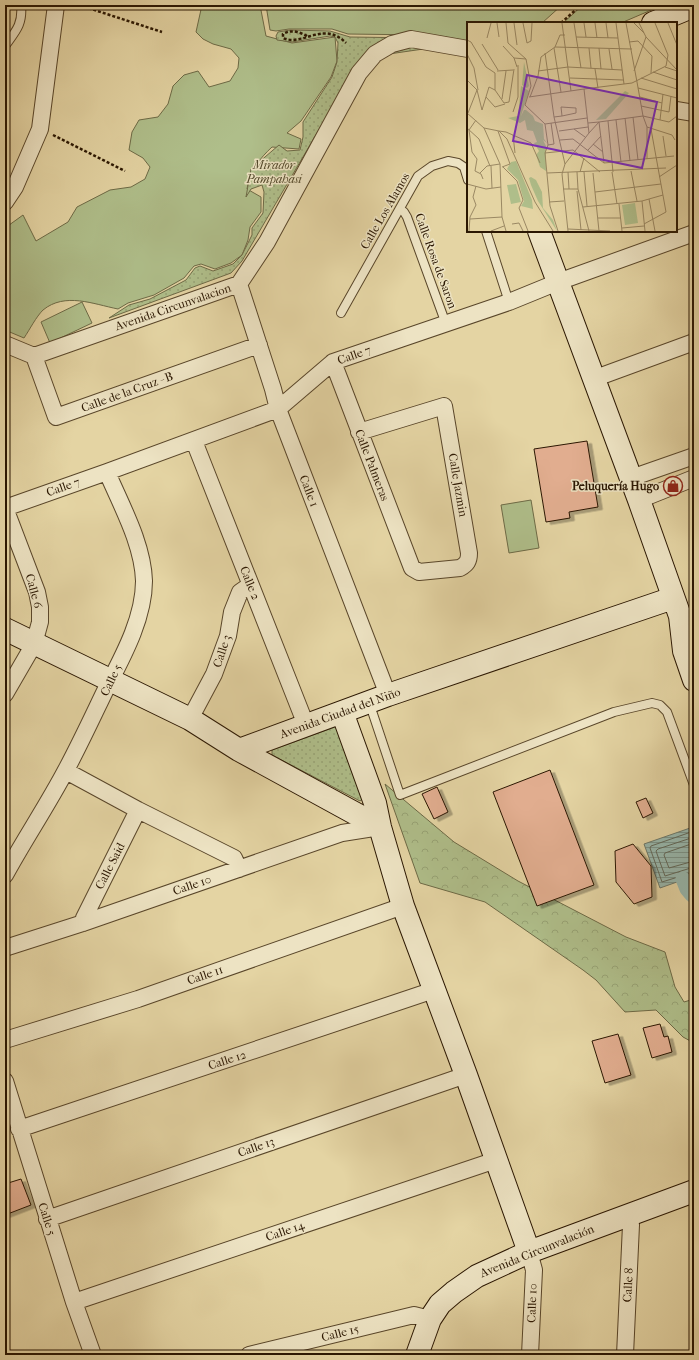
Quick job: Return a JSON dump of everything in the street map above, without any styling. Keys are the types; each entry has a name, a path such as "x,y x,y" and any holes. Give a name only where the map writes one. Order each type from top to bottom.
{"main road":[{"path":"655,22 694,6"},
{"path":"539,232 631,478 676,607 684,651 694,680"},
{"path":"676,607 694,636"},
{"name":"Avenida Ciudad del Niño","path":"239,750 378,698 676,607"},
{"path":"5,629 190,719 239,750 380,827"},
{"path":"342,712 375,803 380,827 403,906 466,1075 529,1252"},
{"name":"Avenida Circunvalación","path":"417,1355 430,1319 440,1304 459,1288 477,1276 529,1252 694,1191"}],"street":[{"path":"5,202 15,187 40,129 56,5"},
{"name":"Avenida Circunvalacion","path":"34,356 239,284 267,242 359,73 375,54 392,44 411,39 467,49"},
{"path":"677,110 694,113"},
{"name":"Calle 7","path":"5,508 278,409 333,362 509,302 558,282 694,232"},
{"name":"Calle 1","path":"239,284 278,409 378,698"},
{"path":"593,378 694,342"},
{"path":"5,344 34,356"},
{"name":"Calle de la Cruz - B","path":"34,356 56,417 259,345"},
{"name":"Calle Palmeras","path":"333,362 412,568"},
{"name":"Calle Jazmin","path":"360,432 444,406 469,558 460,568 419,572 412,568"},
{"name":"Calle 2","path":"194,440 306,725"},
{"path":"631,478 694,456"},
{"name":"Calle 5","path":"5,875 66,770 111,680 133,633 143,598 144,579 139,552 133,532 107,472"},
{"path":"639,500 694,478"},
{"name":"Calle 6","path":"5,508 37,592 40,607 40,622 34,644 5,694"},
{"name":"Calle 3","path":"190,719 214,674 228,636 232,612 240,592 250,585"},
{"path":"66,770 138,810 234,858 239,869"},
{"name":"Calle Said","path":"84,923 84,918 138,810"},
{"name":"Calle 10","path":"5,948 84,923 342,833 380,827"},
{"name":"Calle 11","path":"5,1040 138,999 403,906"},
{"name":"Calle 12","path":"19,1129 434,990"},
{"name":"Calle 13","path":"47,1219 466,1075"},
{"name":"Calle 5","path":"5,1081 47,1219 74,1302 94,1355"},
{"name":"Calle 14","path":"74,1302 496,1160"},
{"name":"Calle 8","path":"625,1355 631,1224 628,1215"},
{"name":"Calle 10","path":"529,1252 534,1270 530,1355"},
{"name":"Calle 15","path":"249,1355 414,1315 430,1319"}],"lane":[{"path":"5,46 19,26 22,16 21,5"},
{"name":"Calle Los Alamos","path":"341,313 418,176 432,166 448,161 458,163 464,167 467,177"},
{"name":"Calle Rosa de Saron","path":"400,209 407,217 446,324"},
{"path":"486,232 509,302"},
{"path":"378,698 400,795 614,712 652,703 660,705 667,712 694,785"}],"path":[{"path":"78,5 162,32"},
{"path":"562,22 581,5"},
{"path":"307,36 292,32 286,32 283,34 283,38 293,40 307,36 333,34 346,43"},
{"path":"40,129 125,171"}],"green space":[{"path":"202,5 260,5 266,36 292,43 335,37 337,61 331,77 301,121 287,133 301,139 299,149 272,147 259,161 250,177 247,189 261,197 261,212 250,227 248,240 242,255 231,263 215,269 201,264 194,266 184,278 154,295 128,303 118,309 89,302 70,300 60,302 43,310 24,338 5,330 5,228 23,215 36,241 68,222 77,207 110,190 131,187 145,179 150,167 143,158 129,150 132,132 139,120 158,117 168,104 173,86 184,75 198,71 209,87 230,81 238,68 239,58 231,49 213,44 203,39 196,32"},
{"path":"266,5 562,5 543,22 467,22 467,44 424,35 348,34 332,29 270,30"},
{"path":"583,5 663,5 623,22 564,22"},
{"name":"Mirador Pampahasi","path":"290,30 330,31 350,37 424,38 451,45 375,56 334,104 242,261 231,273 109,318 129,305 150,299 186,280 195,268 200,266 213,271 233,264 242,255 252,235 252,228 263,213 264,192 262,185 251,189 246,197 251,169 279,145 287,151 300,150 303,137 303,122 332,77 337,62 338,43 335,37 330,36 292,42 277,40 276,36 278,32"},
{"path":"82,302 92,323 50,343 41,322"},
{"path":"531,500 539,548 509,553 501,505"},
{"path":"335,727 340,730 364,798 360,801 272,755 272,750"},
{"path":"385,784 454,842 518,881 626,937 665,952 675,987 684,1002 694,999 694,1043 683,1037 656,1010 625,1012 596,980 485,902 420,883"}],"water":[{"path":"693,827 694,876 660,888 644,844"}],"building":[{"path":"587,441 598,507 569,512 570,518 546,522 534,449"},
{"path":"550,770 594,885 537,906 493,792"},
{"path":"437,787 448,812 434,819 422,794"},
{"path":"646,798 653,813 643,818 636,802"},
{"path":"633,844 651,866 652,897 634,904 616,882 615,851"},
{"path":"660,1024 664,1037 668,1036 672,1052 652,1058 643,1028"},
{"path":"618,1034 631,1075 605,1083 592,1041"},
{"path":"21,1179 31,1205 5,1215 5,1184"}],"waterway":[{"path":"683,879 687,889 692,895 694,895"}],"place":[{"name":"Peluquería Hugo","path":"673,486"}]}
